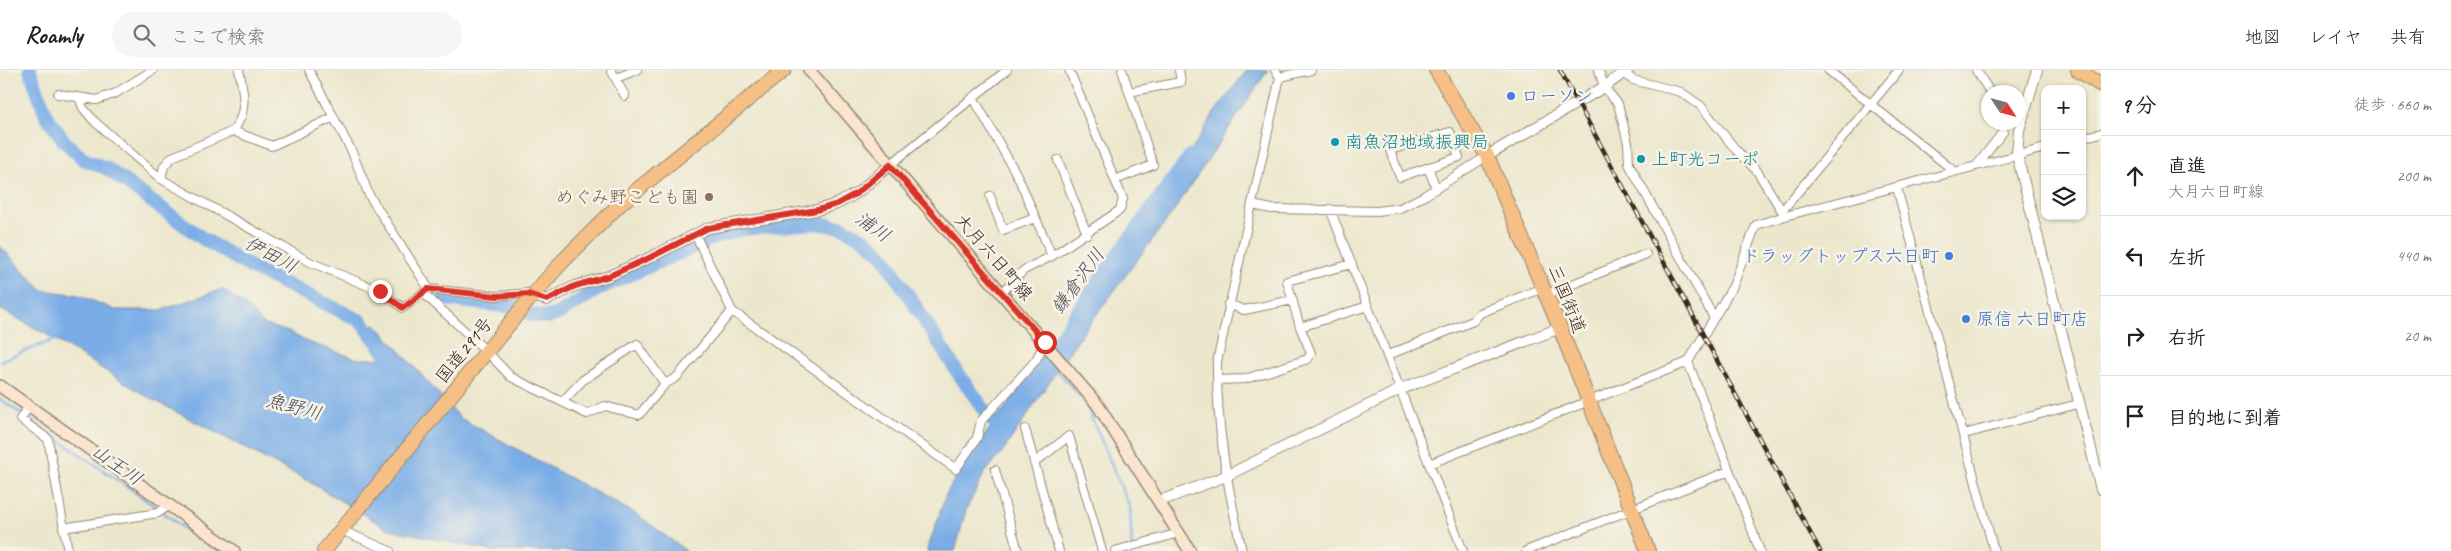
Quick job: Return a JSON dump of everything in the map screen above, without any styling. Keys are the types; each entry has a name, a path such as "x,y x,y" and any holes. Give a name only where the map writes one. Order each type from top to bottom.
{"highway":[{"name":"国道291号","path":"324,551 532,296 563,261 620,204 784,70"},
{"name":"三国街道","path":"1436,70 1487,156 1560,328 1648,551"},
{"path":"2078,70 2101,85"}],"main road":[{"name":"大月六日町線","path":"809,70 1097,404 1190,551"},
{"path":"0,386 234,551"}],"street":[{"path":"58,94 97,100 116,94 153,70"},
{"path":"161,179 164,166 172,157 232,132 240,122 244,108 239,70"},
{"path":"309,70 352,152 370,195 426,291 480,346"},
{"path":"611,70 625,96"},
{"path":"616,78 637,70"},
{"path":"79,97 83,108 95,122 161,179 310,262 380,291 403,308 426,291 497,296 528,294 547,300 575,286 609,276 695,234 729,223 817,210 837,204 857,193 1007,70"},
{"path":"1002,292 1024,270 1052,256 1120,210 1123,200 1069,70"},
{"path":"1115,180 1153,165 1122,70"},
{"path":"1129,92 1181,82 1179,70"},
{"path":"1242,551 1226,476 1217,405 1216,362 1252,205 1278,74 1311,70"},
{"path":"1599,70 1604,87 1618,104 1628,143 1629,164 1714,318"},
{"path":"1828,70 1954,172"},
{"path":"1783,213 1899,70"},
{"path":"1976,70 1986,85"},
{"path":"2037,70 2019,130 2017,155 2078,404 2101,489"},
{"path":"1252,205 1272,209 1377,211 1400,208 1627,72 1633,80 1681,92 1701,106 1736,150 1758,171 1783,213"},
{"path":"973,97 1018,177 1052,256"},
{"path":"232,132 272,146 334,117"},
{"path":"1977,165 2003,130"},
{"path":"1450,132 1459,157 1428,167 1400,177 1390,150 1450,132"},
{"path":"2086,137 2101,133"},
{"path":"1429,464 1688,362 1733,286 1756,225 1783,213 1898,188 2041,149"},
{"path":"1058,160 1087,234"},
{"path":"1428,167 1436,188"},
{"path":"1898,188 1994,551"},
{"path":"990,196 1003,230 1035,218"},
{"path":"1330,209 1463,551"},
{"path":"695,234 732,311 956,469 977,438 981,421 1036,360 1045,342"},
{"path":"1388,355 1473,321 1480,313 1646,254"},
{"path":"1216,380 1245,379 1308,359 1311,353 1300,327 1287,281 1352,264"},
{"path":"1228,304 1244,310 1292,300"},
{"path":"1300,327 1368,306"},
{"path":"491,356 511,377 587,414 605,406 640,415 665,384 677,377 732,311"},
{"path":"1160,501 1226,476 1401,389 1560,328"},
{"path":"562,402 583,380 637,344 665,384"},
{"path":"1688,362 1760,551"},
{"path":"1964,434 2078,404"},
{"path":"29,407 20,419 48,439 68,551"},
{"path":"1025,429 1059,551"},
{"path":"1034,463 1069,436 1102,551"},
{"path":"995,470 1018,551"},
{"path":"1526,551 1729,471"},
{"path":"63,528 158,513 168,506"},
{"path":"343,529 390,551"},
{"path":"1114,551 1179,533"}],"water":[{"path":"1247,70 1268,70 1173,212 1076,342 1003,451 984,474 966,510 955,551 927,551 946,494 965,462 1033,370 1065,336 1160,203 1214,113"},
{"name":"魚野川","path":"0,246 42,290 79,295 115,310 161,310 222,289 246,306 263,324 289,332 307,342 358,359 396,358 372,327 375,323 460,418 636,514 686,551 493,551 388,529 306,480 148,397 46,334 0,309"}],"waterway":[{"name":"伊田川","path":"30,70 46,115 64,141 83,159 106,168 202,238 252,268 361,321 400,372"},
{"name":"鎌倉沢川","path":"1038,373 1046,358 1101,278 1191,155"},
{"name":"浦川","path":"532,315 549,317 558,314 602,287 713,238 741,229 816,223 842,227 867,241 884,257 958,373 990,418 1003,430"},
{"name":"浦川","path":"444,299 512,307"},
{"path":"0,361 56,339"},
{"path":"1055,368 1085,402 1130,508 1132,551"},
{"name":"山王川","path":"0,399 159,509"},
{"name":"山王川","path":"163,512 191,534 220,551"}],"railway":[{"path":"1560,70 1820,551"}],"place":[{"name":"ローソン","path":"1511,96"},
{"name":"南魚沼地域振興局","path":"1335,142"},
{"name":"上町光コーポ","path":"1641,159"},
{"name":"めぐみ野こども園","path":"709,197"},
{"name":"ドラッグトップス六日町","path":"1949,256"},
{"name":"原信 六日町店","path":"1966,319"}],"route":[{"path":"380,291 403,308 428,289 497,296 528,294 547,300 575,286 609,276 708,228 729,223 817,210 837,204 857,193 890,165 1045,342"}]}
